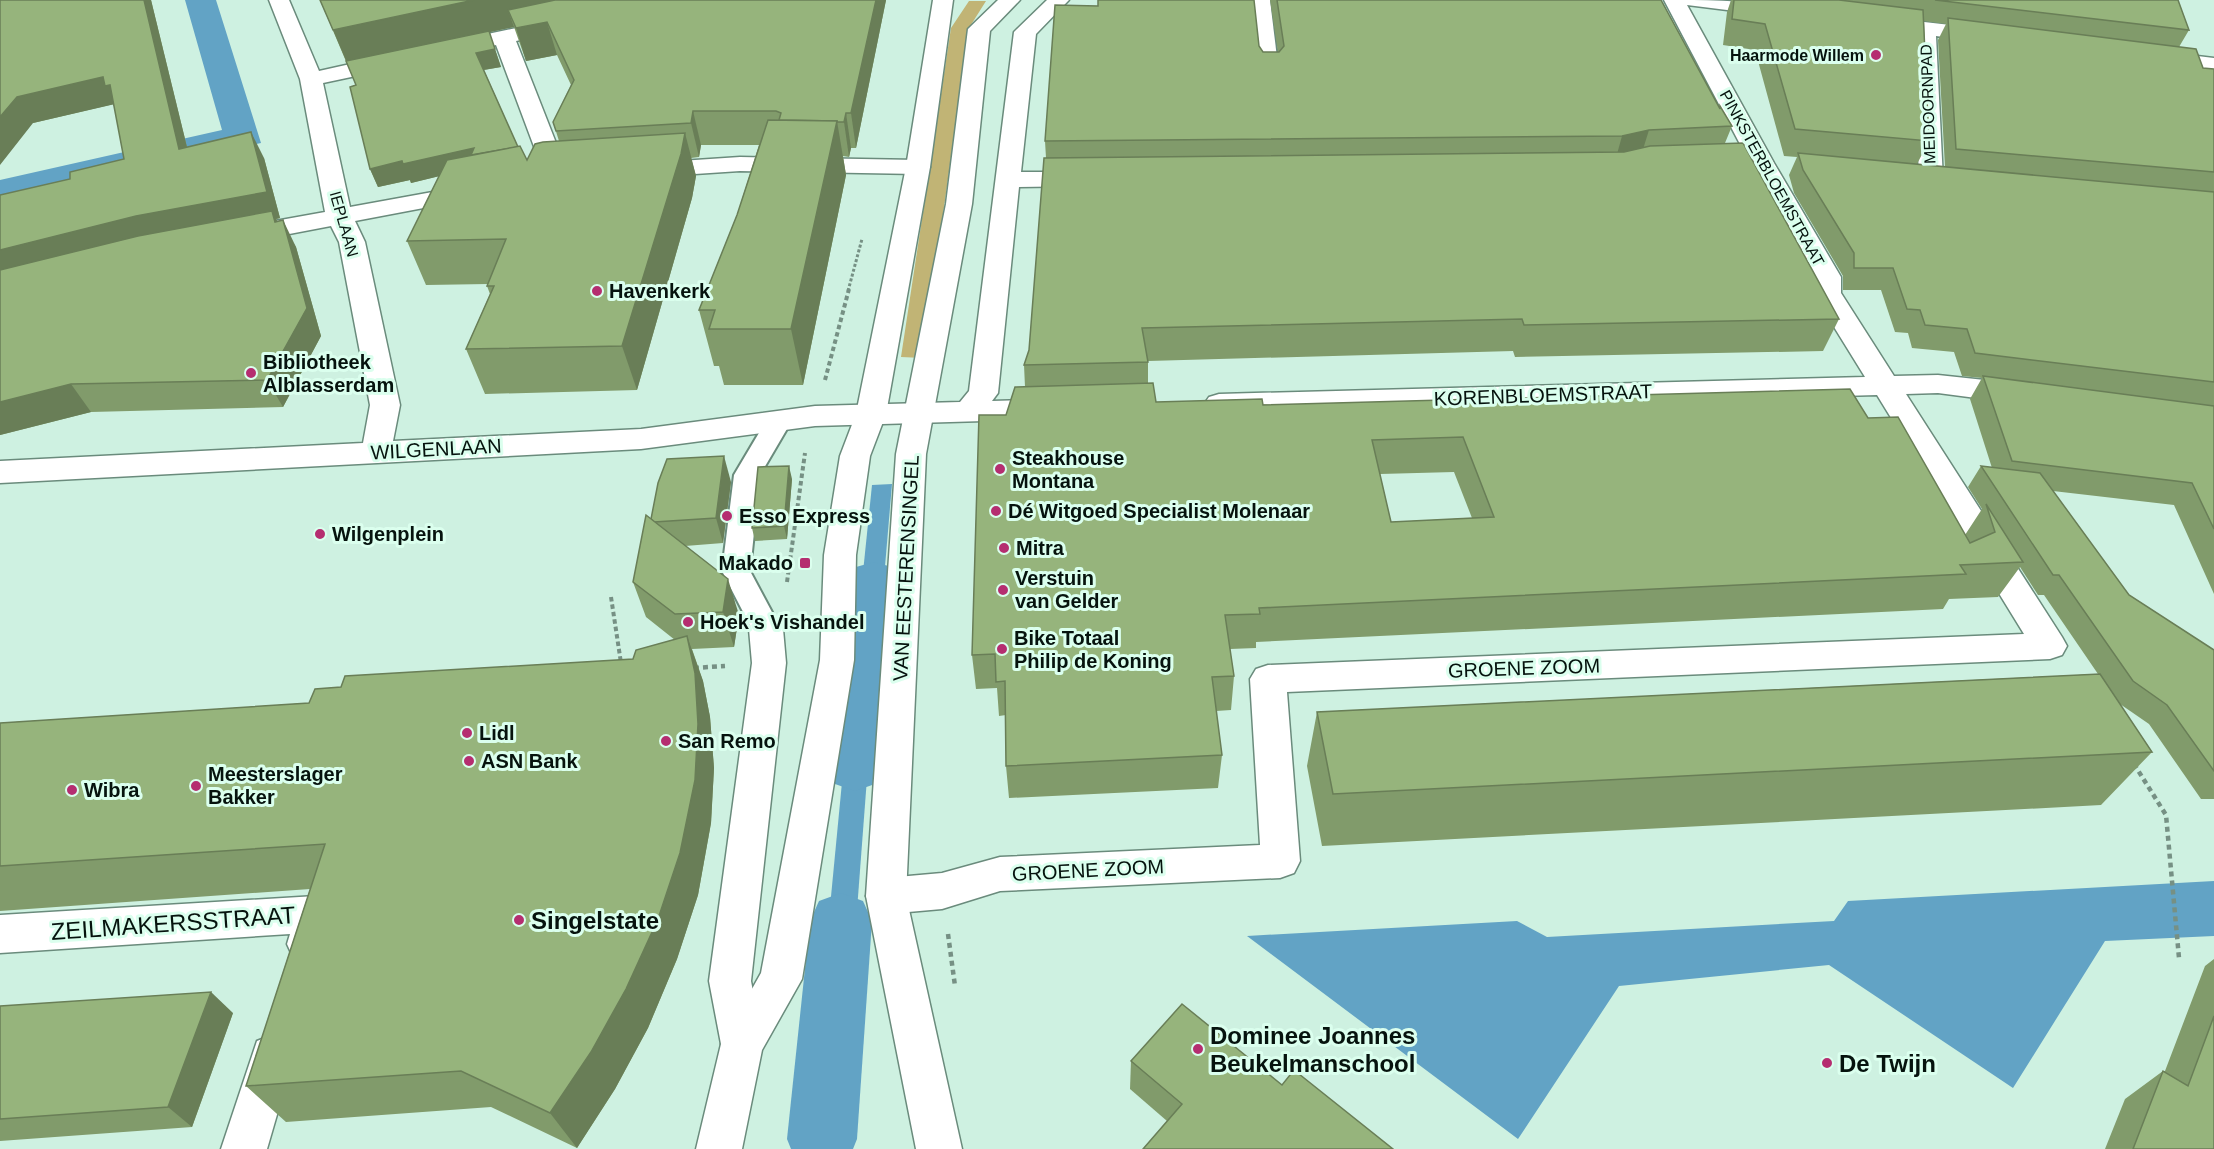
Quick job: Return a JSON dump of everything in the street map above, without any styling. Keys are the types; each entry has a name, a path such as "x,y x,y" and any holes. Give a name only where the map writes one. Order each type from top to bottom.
{"street":[{"name":"IEPLAAN","path":"279,0 311,79 339,216 351,242 385,405 376,452"},
{"path":"719,1149 742,1044 781,979 837,660 840,555 855,456 871,414 918,167 943,0"},
{"name":"VAN EESTERENSINGEL","path":"939,1149 886,896 911,454 959,204 979,29 1010,0"},
{"path":"969,411 983,393 1024,32 1059,0"},
{"name":"PINKSTERBLOEMSTRAAT","path":"1674,0 1751,163 1828,277 1827,293 1886,385"},
{"path":"1694,0 1797,13"},
{"path":"311,79 582,20"},
{"path":"1855,20 2004,38"},
{"name":"MEIDOORNPAD","path":"1924,28 1931,180"},
{"path":"504,37 557,177"},
{"path":"2141,56 2214,65"},
{"path":"1751,163 1796,166"},
{"path":"626,171 740,164 918,167"},
{"path":"1007,180 1114,179"},
{"path":"223,239 500,187"},
{"name":"KORENBLOEMSTRAAT","path":"1196,405 1938,384 2044,396"},
{"name":"GROENE ZOOM","path":"886,896 942,891 1000,874 1280,861 1268,679 2050,646 1886,385"},
{"path":"871,414 1076,408"},
{"name":"WILGENLAAN","path":"0,472 640,439 815,416 871,414"},
{"path":"742,1044 730,981 767,646"},
{"name":"ZEILMAKERSSTRAAT","path":"0,934 316,914 296,981"},
{"path":"244,1149 282,1026"}],"lane":[{"path":"1261,0 1269,74"},
{"path":"767,646 736,571 747,475 778,422"}],"path":[{"path":"690,668 767,646 786,586 806,441 815,416 863,234"},
{"path":"611,597 622,672"},
{"path":"2128,755 2166,815 2179,958"},
{"path":"942,891 957,995"}],"shaded area":[{"path":"969,1 986,1 969,28 923,358 901,357 951,28"}],"water":[{"path":"185,0 216,0 261,143 0,202 0,180 222,130"},
{"path":"892,484 878,649 855,650 872,485"},
{"path":"850,699 873,699 851,989 822,990"},
{"path":"2214,881 2214,936 2105,941 2013,1088 1829,965 1619,986 1518,1139 1247,936 1517,921 1547,937 1834,921 1848,901"}],"building":[{"path":"0,0 144,0 179,149 251,132 267,192 136,216 0,250 0,195 70,179 70,172 124,159 110,85 105,86 103,77 17,97 0,117"},
{"path":"320,0 474,0 333,30"},
{"path":"555,0 876,0 851,113 846,113 844,122 779,120 781,113 776,111 693,111 691,123 556,131 553,122 574,80 547,22 516,28 508,10"},
{"path":"1098,0 1254,0 1259,46 1263,52 1279,52 1284,46 1277,0 1661,0 1720,109 1720,106 1732,126 1649,130 1622,136 1045,141 1055,5 1098,6"},
{"path":"1734,0 1839,0 1923,10 1929,141 1795,129 1765,24 1732,19"},
{"path":"1935,0 2178,0 2189,30"},
{"path":"1948,18 2196,49 2203,68 2214,69 2214,172 1956,149"},
{"path":"489,31 495,49 476,53 518,147 471,155 474,148 370,169 350,87 356,85 346,61"},
{"path":"768,120 837,121 791,329 709,329 715,310 699,310 737,215"},
{"path":"685,133 681,154 622,346 466,349 494,286 487,286 506,239 407,241 447,160 520,146 527,160 535,144 543,142"},
{"path":"1743,143 1839,319 1524,325 1522,319 1142,328 1148,362 1024,365 1029,350 1044,158 1624,152 1650,146"},
{"path":"1798,153 2214,192 2214,382 1975,353 1967,329 1925,325 1920,310 1907,309 1893,268 1854,268 1854,253 1803,170"},
{"path":"272,211 275,222 283,220 307,308 267,380 71,384 0,402 0,270 138,236"},
{"path":"1983,376 2214,406 2214,529 2192,483 2012,461"},
{"path":"1153,383 1156,402 1262,399 1263,405 1850,389 1868,418 1898,417 1970,543 1995,532 1986,504 2023,562 1960,565 1966,574 1259,608 1260,614 1225,615 1234,676 1212,677 1222,755 1006,766 1005,681 996,682 995,654 972,655 979,415 1006,415 1015,387","holes":["1463,437 1494,517 1391,522 1372,440"]},
{"path":"724,456 716,518 654,522 651,519 658,483 667,459"},
{"path":"789,466 784,526 752,528 758,467"},
{"path":"1981,466 2040,473 2129,595 2214,650 2214,771 2167,705 2133,681 2059,575 2053,575"},
{"path":"646,515 728,579 723,612 675,614 633,582"},
{"path":"687,636 695,673 698,724 695,780 680,853 658,919 626,989 591,1052 550,1113 461,1071 246,1086 325,844 0,866 0,723 309,703 315,689 341,687 345,676 633,659 636,650"},
{"path":"2100,674 2152,752 1333,794 1317,712"},
{"path":"211,992 168,1107 0,1119 0,1006"},
{"path":"1182,1004 1282,1085 1294,1070 1393,1149 1143,1149 1182,1104 1131,1061"},
{"path":"2214,1016 2214,1149 2133,1149 2163,1071 2188,1086"}],"waterway":[{"path":"855,767 874,581"},
{"path":"822,1139 841,921"}],"place":[{"name":"Haarmode Willem","path":"1876,55"},
{"name":"Havenkerk","path":"597,291"},
{"name":"Bibliotheek Alblasserdam","path":"251,373"},
{"name":"Steakhouse Montana","path":"1000,469"},
{"name":"Dé Witgoed Specialist Molenaar","path":"996,511"},
{"name":"Esso Express","path":"727,516"},
{"name":"Wilgenplein","path":"320,534"},
{"name":"Mitra","path":"1004,548"},
{"name":"Makado","path":"805,563"},
{"name":"Verstuin van Gelder","path":"1003,590"},
{"name":"Hoek's Vishandel","path":"688,622"},
{"name":"Bike Totaal Philip de Koning","path":"1002,649"},
{"name":"Lidl","path":"467,733"},
{"name":"San Remo","path":"666,741"},
{"name":"ASN Bank","path":"469,761"},
{"name":"Meesterslager Bakker","path":"196,786"},
{"name":"Wibra","path":"72,790"},
{"name":"Singelstate","path":"519,920"},
{"name":"Dominee Joannes Beukelmanschool","path":"1198,1049"},
{"name":"De Twijn","path":"1827,1063"}]}
